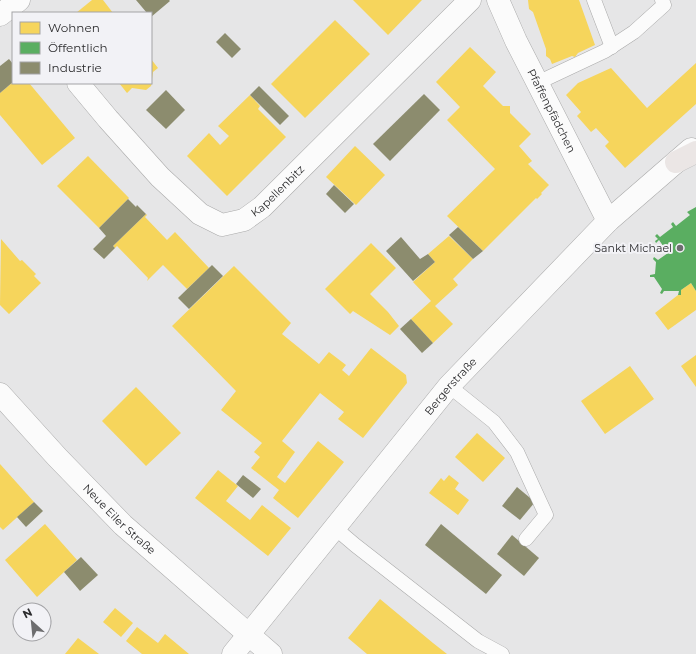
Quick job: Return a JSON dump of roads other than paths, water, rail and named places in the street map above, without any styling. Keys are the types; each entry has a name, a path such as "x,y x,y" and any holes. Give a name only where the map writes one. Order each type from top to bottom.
{"main road":[{"path":"676,162 696,152"}],"street":[{"name":"Kapellenbitz","path":"79,84 160,177 200,214 222,225 244,220 262,206 470,0"},
{"name":"Pfaffenpfädchen","path":"498,0 516,41 608,221"},
{"name":"Bergerstraße","path":"233,654 449,386 608,221 696,144"},
{"name":"Neue Eiler Straße","path":"0,394 57,457 123,525 248,636 271,654"}],"lane":[{"path":"594,0 612,46"},
{"path":"537,83 605,51 634,32 664,5 662,0"},
{"path":"449,386 494,422 517,452 546,515 526,539"},
{"path":"335,528 478,641 502,654"}],"place":[{"name":"Sankt Michael","path":"680,248"}]}
